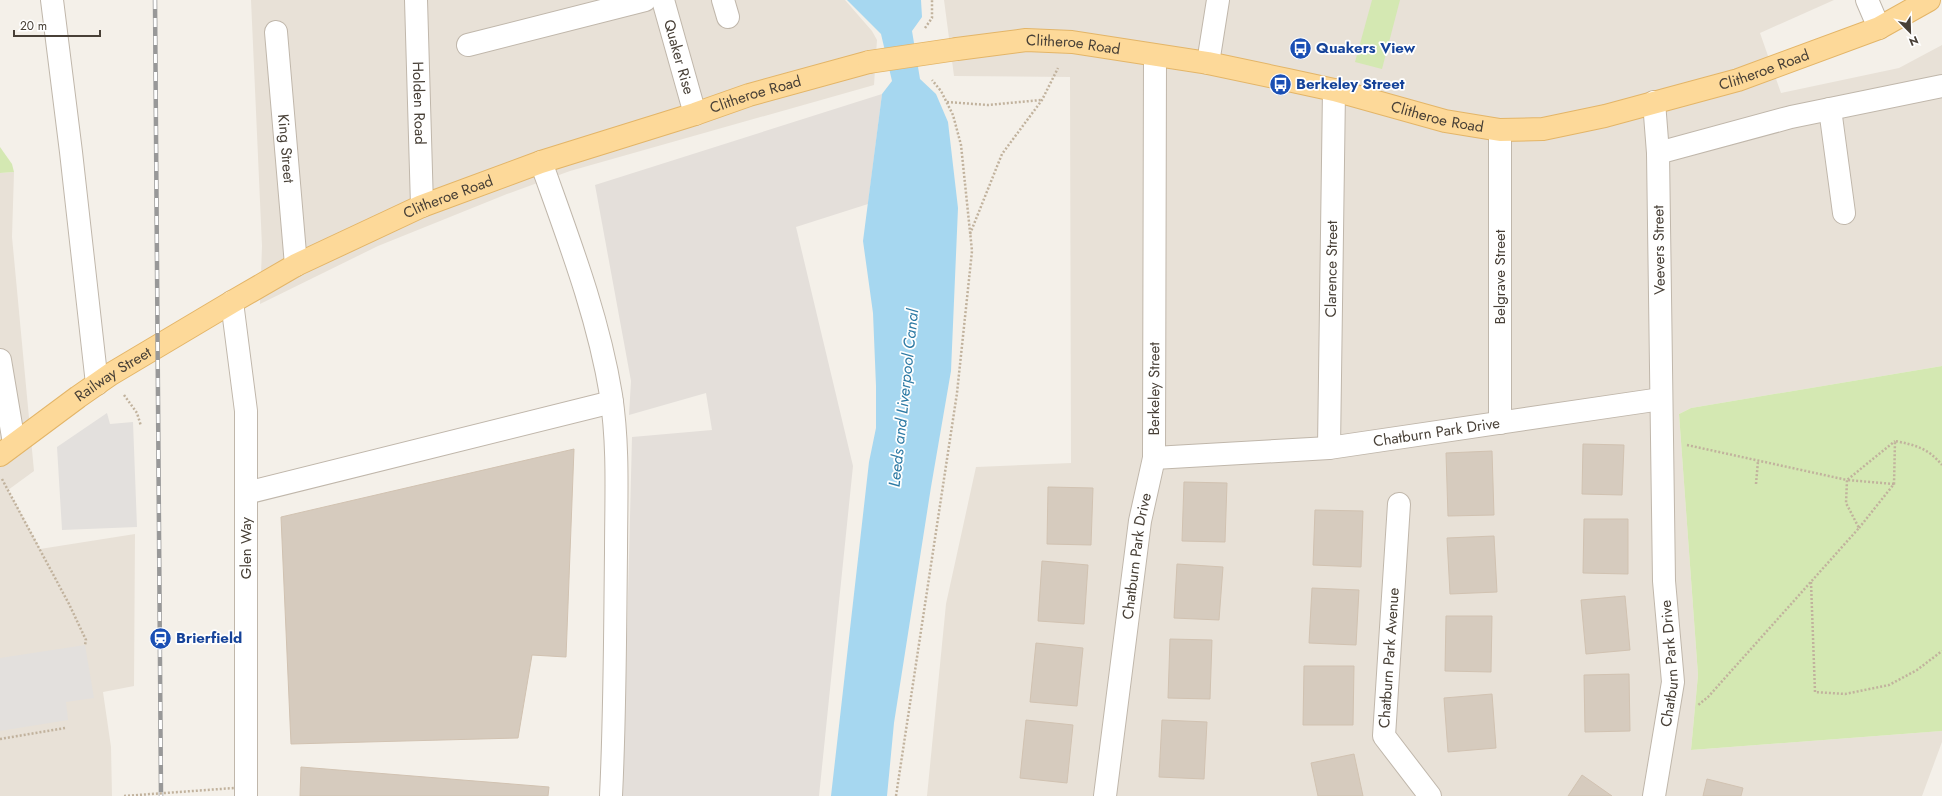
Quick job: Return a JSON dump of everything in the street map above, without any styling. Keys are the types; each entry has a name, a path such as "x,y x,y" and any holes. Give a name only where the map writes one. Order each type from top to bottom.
{"main road":[{"name":"Clitheroe Road","path":"232,302 296,265 422,206 540,162 695,114 749,95 869,62 1026,40 1072,42 1208,63 1334,90 1445,121 1500,130 1543,129 1605,116 1738,80 1879,28 1929,0"},
{"name":"Railway Street","path":"7,449 104,379 232,302"}],"street":[{"path":"52,0 71,152 104,379"},
{"name":"Holden Road","path":"416,0 422,206"},
{"path":"468,46 645,0"},
{"name":"Quaker Rise","path":"663,0 695,114"},
{"path":"1208,63 1218,0"},
{"path":"1867,0 1879,28"},
{"name":"King Street","path":"276,32 296,265"},
{"name":"Berkeley Street","path":"1154,458 1155,56"},
{"path":"1658,153 1791,117 1942,86"},
{"name":"Clarence Street","path":"1329,448 1334,90"},
{"name":"Veevers Street","path":"1654,102 1658,153 1661,399"},
{"path":"1830,109 1844,213"},
{"name":"Belgrave Street","path":"1500,130 1500,423"},
{"path":"540,162 567,235 598,336 612,402 616,454 615,703 611,796"},
{"name":"Glen Way","path":"232,302 246,411 246,493 240,792"},
{"path":"0,360 7,449"},
{"name":"Chatburn Park Drive","path":"1105,796 1140,520 1154,458 1329,448 1661,399 1664,581 1674,682 1654,796"},
{"path":"246,493 612,402"},
{"name":"Chatburn Park Avenue","path":"1399,504 1384,736 1430,796"}],"path":[{"path":"924,29 932,18 932,0"},
{"path":"970,235 1002,154 1042,100 1072,42"},
{"path":"896,796 957,393 972,251 961,145 953,115 941,91 929,76"},
{"path":"946,102 988,105 1042,100"},
{"path":"104,379 137,413 141,426"},
{"path":"1661,439 1847,480 1894,484"},
{"path":"1666,728 1708,697 1859,528 1894,484 1895,441"},
{"path":"1895,441 1917,446 1934,454 1942,465"},
{"path":"1859,528 1846,503 1847,480 1895,441"},
{"path":"1756,484 1758,461"},
{"path":"0,476 69,604 86,640 85,645"},
{"path":"1811,581 1815,692 1844,694 1889,685 1917,670 1942,651"},
{"path":"0,739 65,728"},
{"path":"124,796 240,792"}],"shaded area":[{"path":"251,0 845,0 872,31 877,40 874,85 570,171 507,194 378,246 260,304 262,246"},
{"path":"944,0 1834,0 1760,33 1781,93 1899,68 1942,45 1942,366 1691,408 1679,414 1698,675 1691,750 1942,731 1942,742 1922,796 927,796 946,604 976,467 1071,463 1070,77 954,76"},
{"path":"882,94 868,204 796,227 853,466 819,796 623,796 632,437 712,430 706,393 629,415 631,381 595,185"},
{"path":"14,172 12,237 34,471 8,490 40,549 135,534 134,686 103,692 111,747 112,796 0,796 0,173"},
{"path":"107,413 110,424 133,422 137,527 62,530 57,447"},
{"path":"85,645 94,698 66,702 68,720 0,731 0,658"}],"green space":[{"path":"1372,0 1400,0 1382,69 1355,62"},
{"path":"0,147 12,164 14,172 0,173"},
{"path":"1942,366 1942,731 1691,750 1698,675 1679,414 1691,408"}],"water":[{"name":"Leeds and Liverpool Canal","path":"847,0 921,0 922,17 912,31 920,79 936,94 948,122 958,208 951,371 931,487 894,723 887,796 831,796 869,462 876,428 873,313 863,241 882,94 892,81 881,34"}],"building":[{"path":"1583,444 1624,445 1622,495 1582,494"},
{"path":"574,449 566,657 532,655 518,738 291,744 281,517"},
{"path":"1492,451 1494,515 1448,516 1446,453"},
{"path":"1184,482 1227,483 1225,542 1182,541"},
{"path":"1048,487 1093,488 1091,545 1047,544"},
{"path":"1315,510 1363,511 1361,567 1313,565"},
{"path":"1584,519 1628,519 1628,574 1583,573"},
{"path":"1494,536 1497,592 1450,594 1447,538"},
{"path":"1042,561 1088,565 1084,624 1038,621"},
{"path":"1177,564 1223,567 1219,620 1174,618"},
{"path":"1312,588 1359,590 1356,645 1309,643"},
{"path":"1625,596 1630,650 1586,654 1581,600"},
{"path":"1446,616 1492,616 1491,672 1445,671"},
{"path":"1170,639 1212,640 1210,699 1168,698"},
{"path":"1036,643 1083,648 1077,706 1030,702"},
{"path":"1304,666 1354,666 1353,725 1303,725"},
{"path":"1629,674 1630,731 1585,732 1584,675"},
{"path":"1492,694 1496,748 1448,752 1444,698"},
{"path":"1026,720 1073,725 1067,783 1020,778"},
{"path":"1162,720 1207,722 1204,779 1159,777"},
{"path":"1354,754 1363,796 1318,796 1311,763"},
{"path":"301,767 549,787 548,796 300,796"},
{"path":"1582,775 1612,796 1568,796"},
{"path":"1707,779 1743,788 1741,796 1703,796"}],"railway":[{"path":"155,0 161,796"}],"place":[{"name":"Quakers View","path":"1300,48"},
{"name":"Berkeley Street","path":"1280,84"},
{"name":"Brierfield","path":"160,638"}]}
